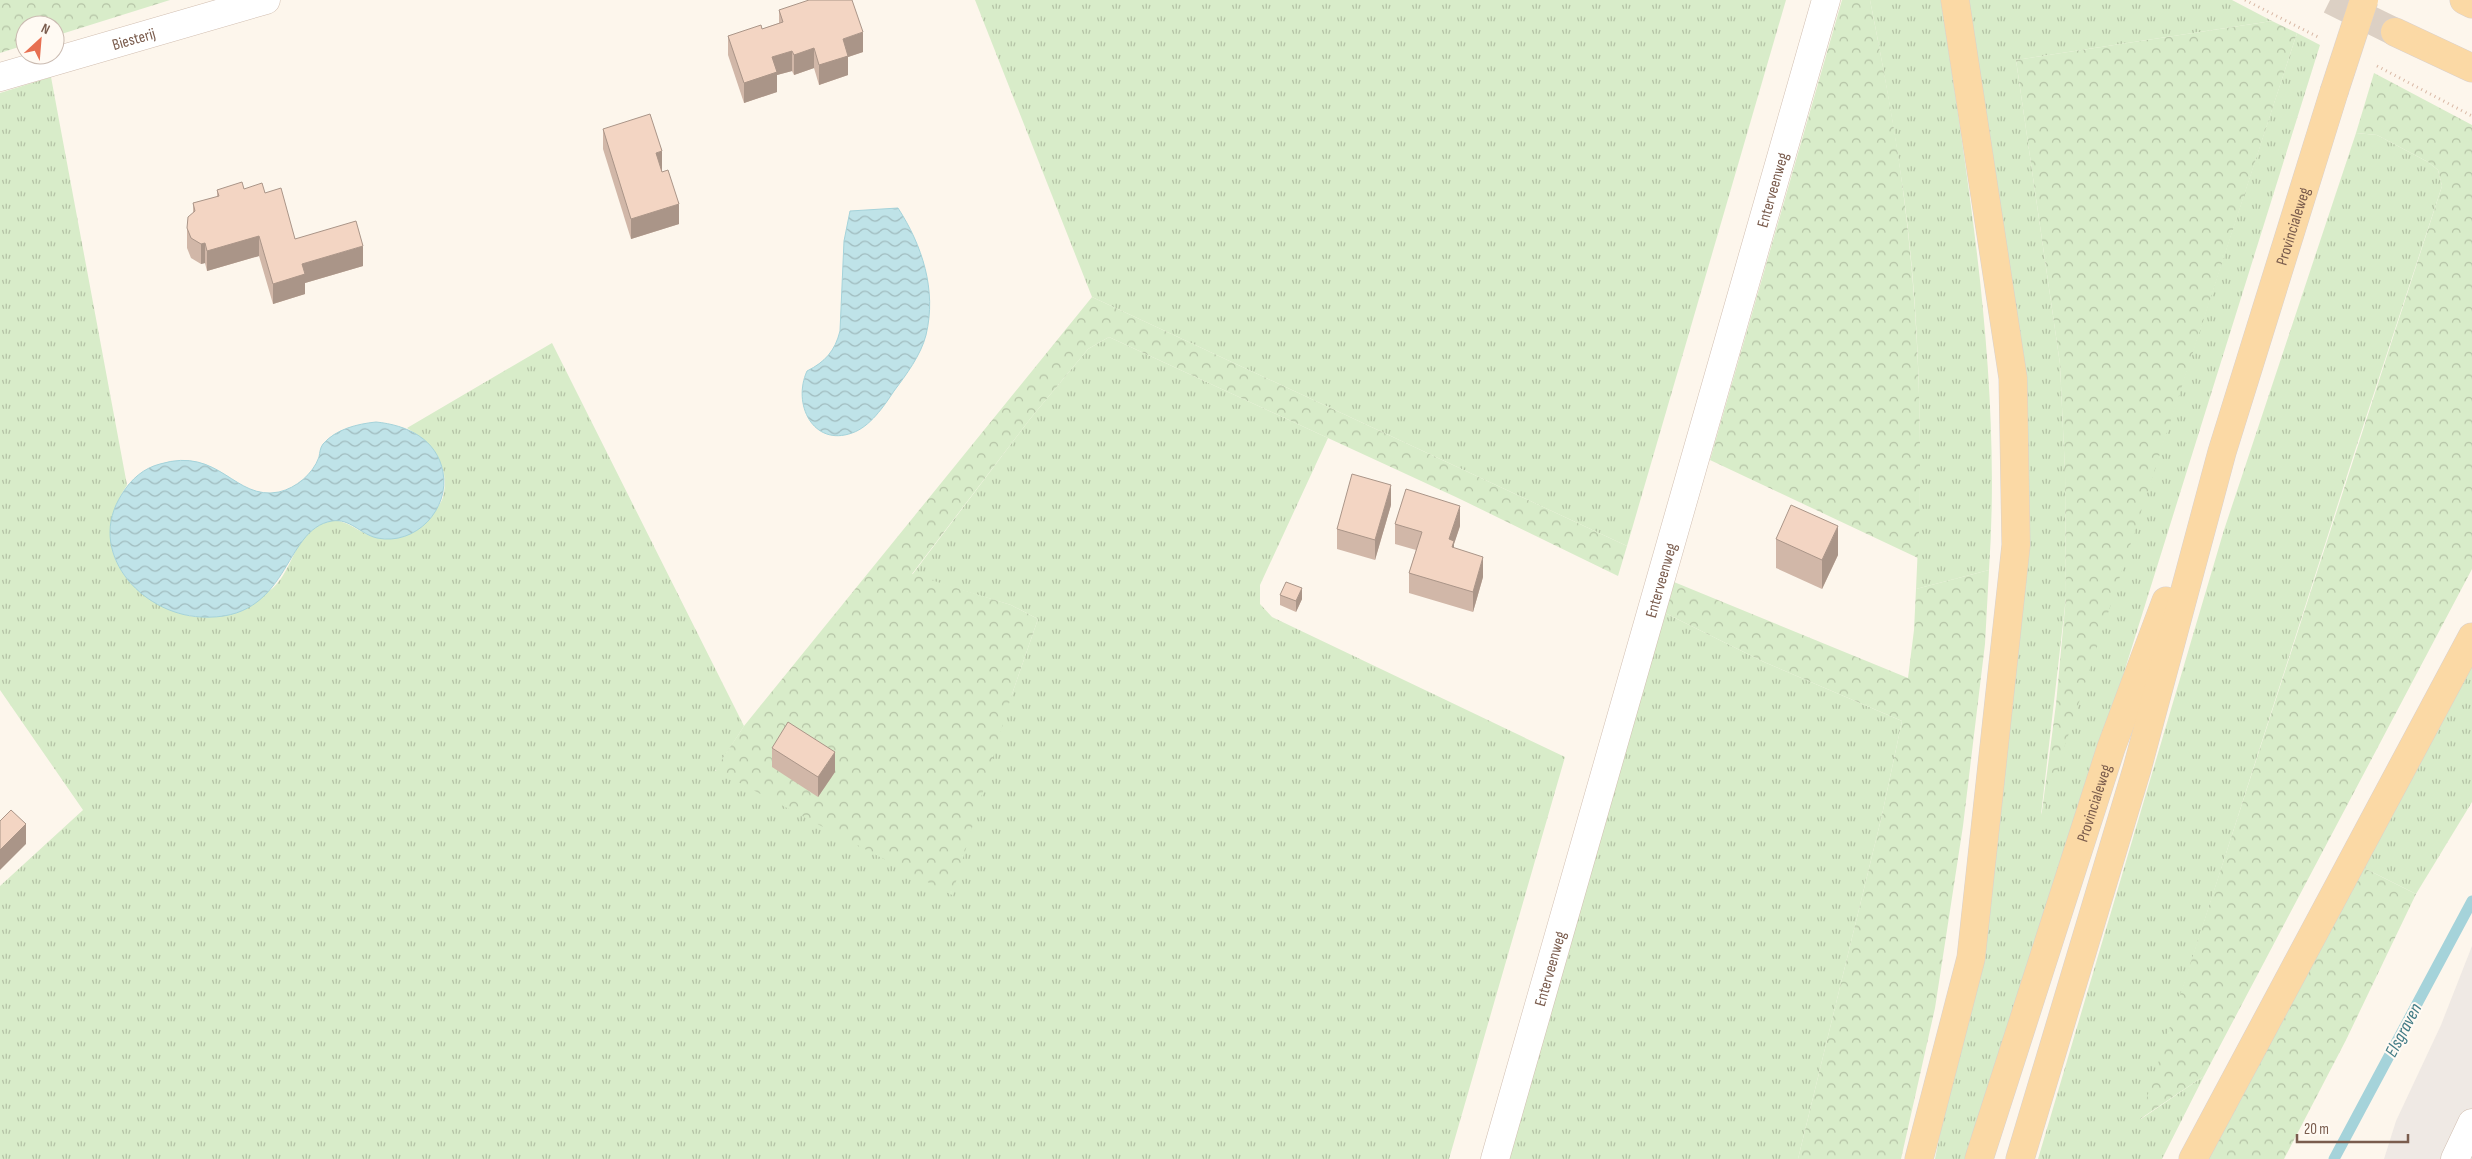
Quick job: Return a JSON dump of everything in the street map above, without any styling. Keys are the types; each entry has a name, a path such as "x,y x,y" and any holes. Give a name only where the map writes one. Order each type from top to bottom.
{"main road":[{"path":"1920,1159 1971,958 2016,546 2013,378 1955,0"},
{"name":"Provincialeweg","path":"2020,1159 2137,769 2222,452 2364,0"},
{"path":"2464,0 2472,4"},
{"path":"2395,32 2472,68"},
{"name":"Provincialeweg","path":"1979,1159 2110,748 2222,452"},
{"path":"2193,1159 2472,637"}],"street":[{"name":"Biesterij","path":"0,77 266,0"},
{"name":"Enterveenweg","path":"1495,1159 1826,0"},
{"path":"2455,1159 2472,1123"}],"shaded area":[{"path":"2472,946 2472,1159 2384,1159 2396,1121 2441,1025"}],"green space":[{"path":"0,0 170,0 65,33 65,15 15,15 15,48 0,53"},
{"path":"975,0 1786,0 1627,546 1092,297"},
{"path":"1842,0 1870,0 1901,173 1913,287 1920,422 1918,558 1710,460"},
{"path":"1870,0 1941,0 1972,213 1987,355 1992,498 1989,570 1916,589 1920,442 1914,294 1904,197 1889,98"},
{"path":"1969,0 2232,0 2272,21 2016,60 2060,364 2065,472 2066,597 2041,815 2297,33 2320,45 1972,1159 1935,1159 1969,988 2025,502"},
{"path":"2272,21 2297,33 2041,819 2056,704 2066,597 2065,472 2060,364 2016,60"},
{"path":"2374,73 2472,125 2472,569 2204,1076 2140,1119 2442,186 2438,170 2428,162 2377,135 2356,133"},
{"path":"51,77 127,485 117,503 112,521 111,538 114,554 120,569 131,583 145,595 171,609 185,615 199,617 273,588 285,573 304,537 311,529 326,521 343,522 376,538 387,539 409,533 419,527 436,510 442,500 445,481 442,467 433,452 422,439 407,428 552,343 744,726 715,771 1011,697 1038,619 1011,605 912,575 1030,419 1088,349 1109,337 1328,438 1260,585 1260,604 1272,617 1565,757 1449,1159 0,1159 0,886 83,810 0,690 0,93"},
{"path":"2356,133 2377,135 2428,162 2438,170 2442,186 2141,1119 2204,1076 2162,1159 2038,1159 2224,530"},
{"path":"1092,297 1627,546 1618,576 1458,498 1109,337 1088,349 1030,419 912,574 1011,605 1038,619 1011,697 952,895 715,770 744,726"},
{"path":"1989,570 1985,644 1963,826 1935,1008 1901,1159 1798,1159 1882,815 1902,721 1764,662 1665,613 1674,582 1908,678 1914,630 1916,589"},
{"path":"1665,613 1764,662 1902,721 1882,815 1798,1159 1508,1159"},
{"path":"2472,647 2472,802 2416,894 2358,865"},
{"path":"2358,865 2416,894 2346,1040 2284,1159 2203,1159"}],"water":[{"path":"898,208 914,237 925,268 930,301 924,342 908,372 871,421 852,433 838,436 826,434 809,420 804,409 802,397 803,384 807,371 824,360 832,350 840,331 844,241 850,211"},
{"path":"376,422 399,426 409,430 427,442 440,460 444,486 441,499 427,522 417,530 405,536 391,539 371,536 350,524 338,521 332,521 316,528 303,540 269,591 252,605 230,615 201,617 179,613 158,605 139,592 125,576 115,557 110,537 112,516 122,494 143,471 160,464 180,460 198,462 212,467 250,489 263,493 279,492 298,484 313,469 322,446 328,439 340,431 354,426"}],"building":[{"path":"809,0 852,0 863,32 843,39 848,56 819,65 814,48 794,55 792,51 772,57 777,72 744,83 728,36 761,25 762,29 783,22 779,10"},
{"path":"650,114 662,151 656,153 662,172 668,170 679,204 631,219 603,129"},
{"path":"242,182 244,189 262,183 265,193 281,188 295,239 356,221 363,246 302,264 305,274 273,284 259,236 207,251 205,243 201,244 191,238 187,228 188,217 195,211 193,203 219,196 217,190"},
{"path":"1352,474 1391,485 1375,540 1337,529"},
{"path":"1406,489 1460,506 1449,539 1454,541 1452,547 1483,557 1473,592 1409,573 1422,532 1395,524"},
{"path":"1791,505 1838,526 1822,560 1776,539"},
{"path":"1286,582 1302,588 1296,601 1280,595"},
{"path":"788,722 835,752 818,777 772,748"},
{"path":"11,810 26,824 0,850 0,821"}],"waterway":[{"name":"Elsgraven","path":"2334,1159 2472,901"}],"tunnel":[{"path":"2330,0 2395,32"}]}
